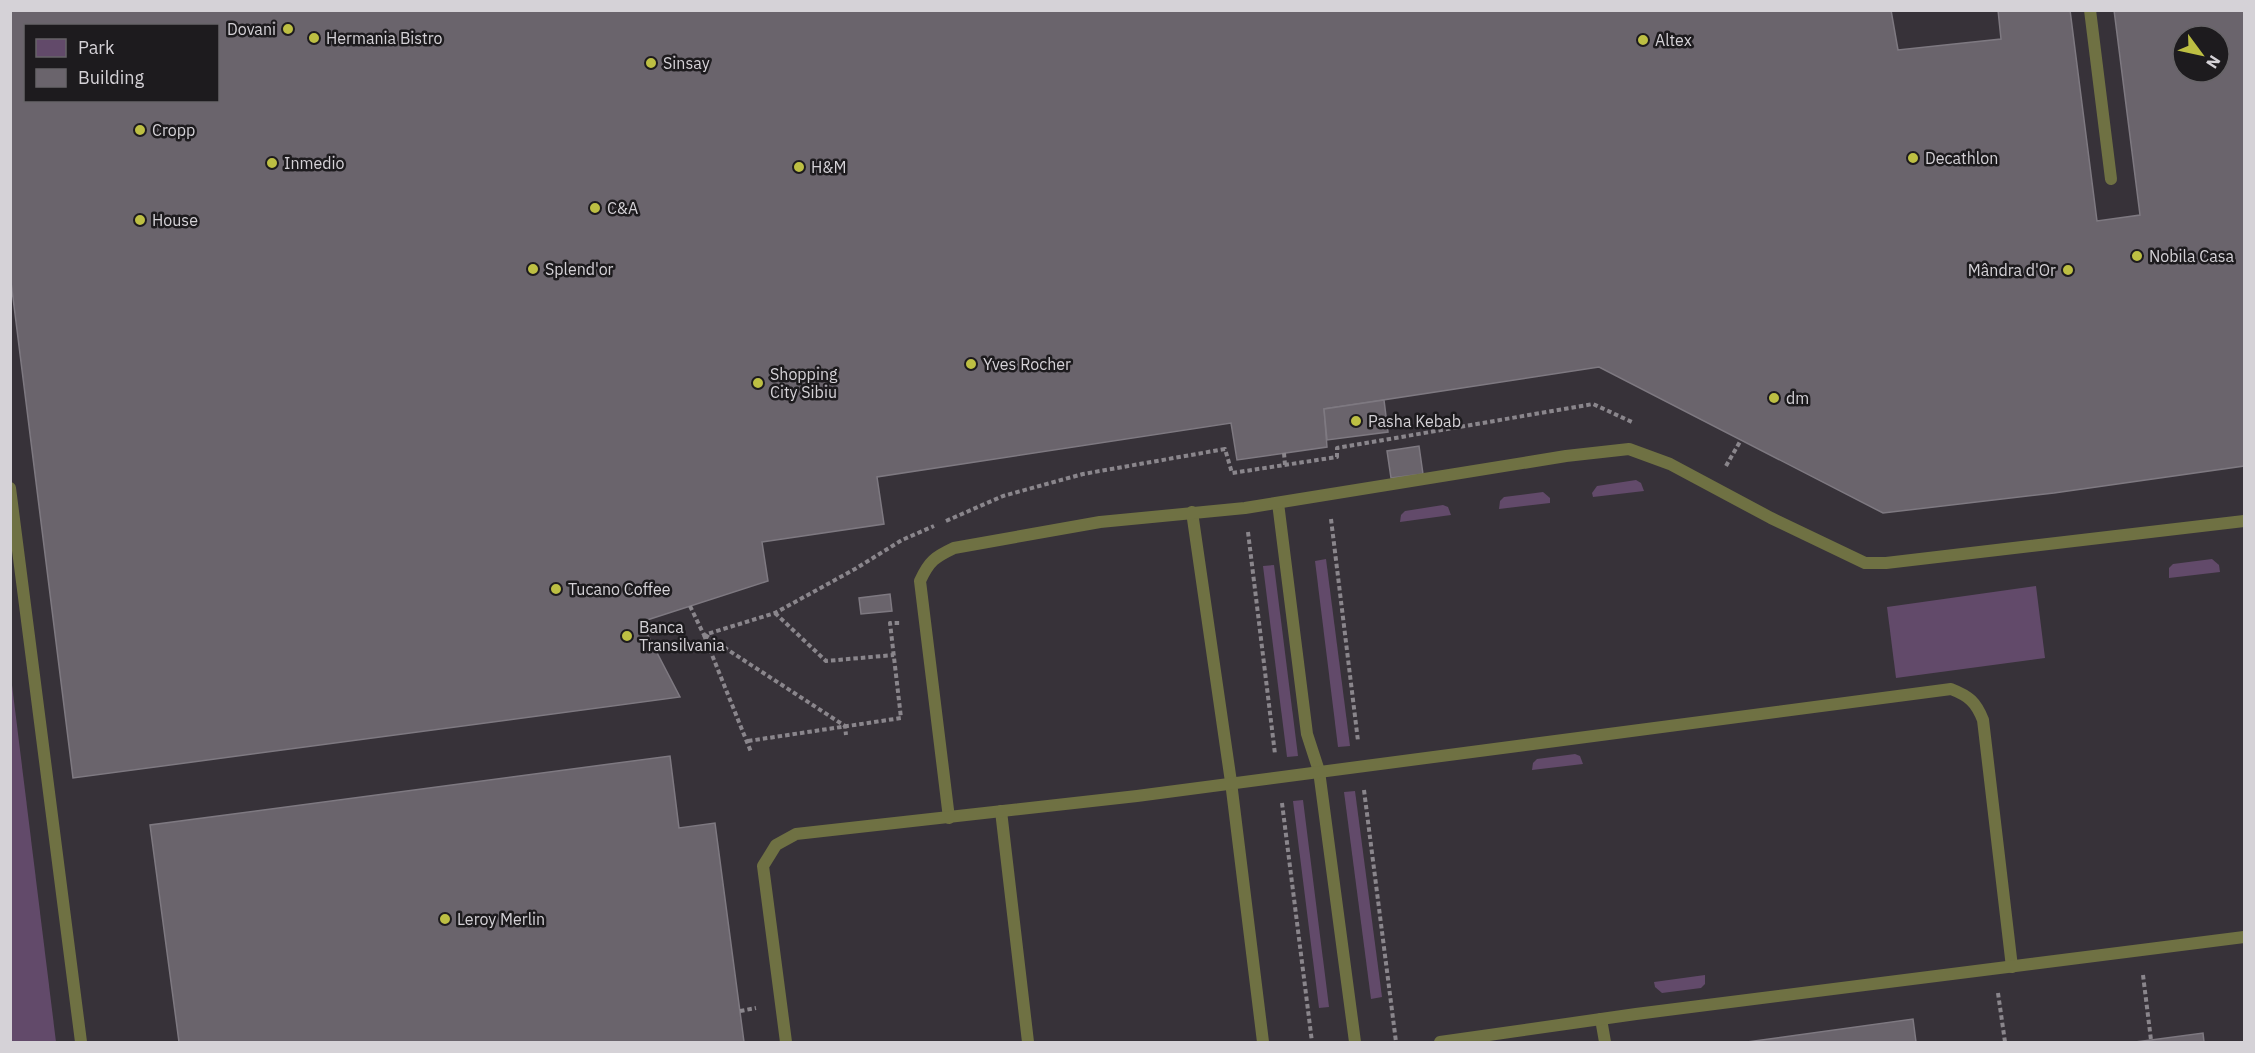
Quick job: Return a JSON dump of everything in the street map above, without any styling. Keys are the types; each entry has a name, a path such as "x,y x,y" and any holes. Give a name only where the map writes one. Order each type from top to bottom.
{"lane":[{"path":"2090,10 2111,179"},
{"path":"949,818 920,581 927,565 937,556 954,548 1100,522 1245,508 1566,456 1629,449 1670,464 1771,518 1865,563 1886,563 2244,521"},
{"path":"10,488 81,1042"},
{"path":"1278,502 1307,734 1319,771 1354,1042"},
{"path":"1192,512 1231,782 1263,1042"},
{"path":"786,1042 763,866 776,845 796,834 1137,795 1951,689 1966,695 1977,705 1983,720 2012,967"},
{"path":"1001,811 1028,1042"},
{"path":"1440,1042 1601,1019 2244,937"},
{"path":"1601,1019 1605,1042"}],"path":[{"path":"1284,453 1285,465"},
{"path":"775,613 826,662 894,655"},
{"path":"748,741 901,718 890,623 925,619"},
{"path":"751,752 704,635 845,726"},
{"path":"845,726 846,735"},
{"path":"2140,950 2151,1040"},
{"path":"1995,969 2005,1042"}],"green space":[{"path":"1636,480 1641,483 1644,491 1593,497 1592,493 1597,486"},
{"path":"1543,492 1550,498 1550,503 1499,509 1500,501 1504,497"},
{"path":"1443,505 1448,507 1451,515 1400,522 1401,515 1405,511"},
{"path":"1326,559 1350,746 1338,747 1315,561"},
{"path":"2212,559 2219,565 2220,572 2169,578 2169,568 2173,564"},
{"path":"1274,565 1298,756 1287,757 1263,566"},
{"path":"2036,586 2045,658 1896,678 1887,607"},
{"path":"11,677 56,1042 11,1042"},
{"path":"1575,754 1580,756 1583,764 1532,770 1533,763 1537,759"},
{"path":"1355,791 1382,997 1371,999 1344,792"},
{"path":"1303,800 1329,1007 1319,1008 1293,801"},
{"path":"1705,975 1705,984 1701,988 1662,993 1655,987 1654,982"}],"building":[{"name":"Shopping City Sibiu","path":"10,10 1891,10 1898,50 2001,39 1998,10 2070,10 2097,221 2140,215 2114,10 2244,10 2244,466 2054,493 1883,513 1599,367 1324,409 1327,447 1237,460 1231,423 877,477 884,524 762,542 768,581 641,622 680,697 73,778 10,274"},
{"name":"Pasha Kebab","path":"1384,400 1388,432 1327,440 1324,409"},
{"path":"1419,446 1423,474 1391,478 1387,451"},
{"path":"890,594 892,611 861,614 859,598"},
{"name":"Leroy Merlin","path":"670,756 679,828 715,823 744,1042 179,1042 150,825"},
{"path":"1913,1019 1916,1042 1747,1042"},
{"path":"2203,1033 2204,1042 2135,1042 2151,1040"}],"place":[{"name":"Dovani","path":"288,29"},
{"name":"Hermania Bistro","path":"314,38"},
{"name":"Altex","path":"1643,40"},
{"name":"Sinsay","path":"651,63"},
{"name":"Cropp","path":"140,130"},
{"name":"Decathlon","path":"1913,158"},
{"name":"Inmedio","path":"272,163"},
{"name":"H&M","path":"799,167"},
{"name":"C&A","path":"595,208"},
{"name":"House","path":"140,220"},
{"name":"Nobila Casa","path":"2137,256"},
{"name":"Splend'or","path":"533,269"},
{"name":"Mândra d'Or","path":"2068,270"},
{"name":"Yves Rocher","path":"971,364"},
{"name":"Shopping City Sibiu","path":"758,383"},
{"name":"dm","path":"1774,398"},
{"name":"Pasha Kebab","path":"1356,421"},
{"name":"Tucano Coffee","path":"556,589"},
{"name":"Banca Transilvania","path":"627,636"},
{"name":"Leroy Merlin","path":"445,919"}]}
